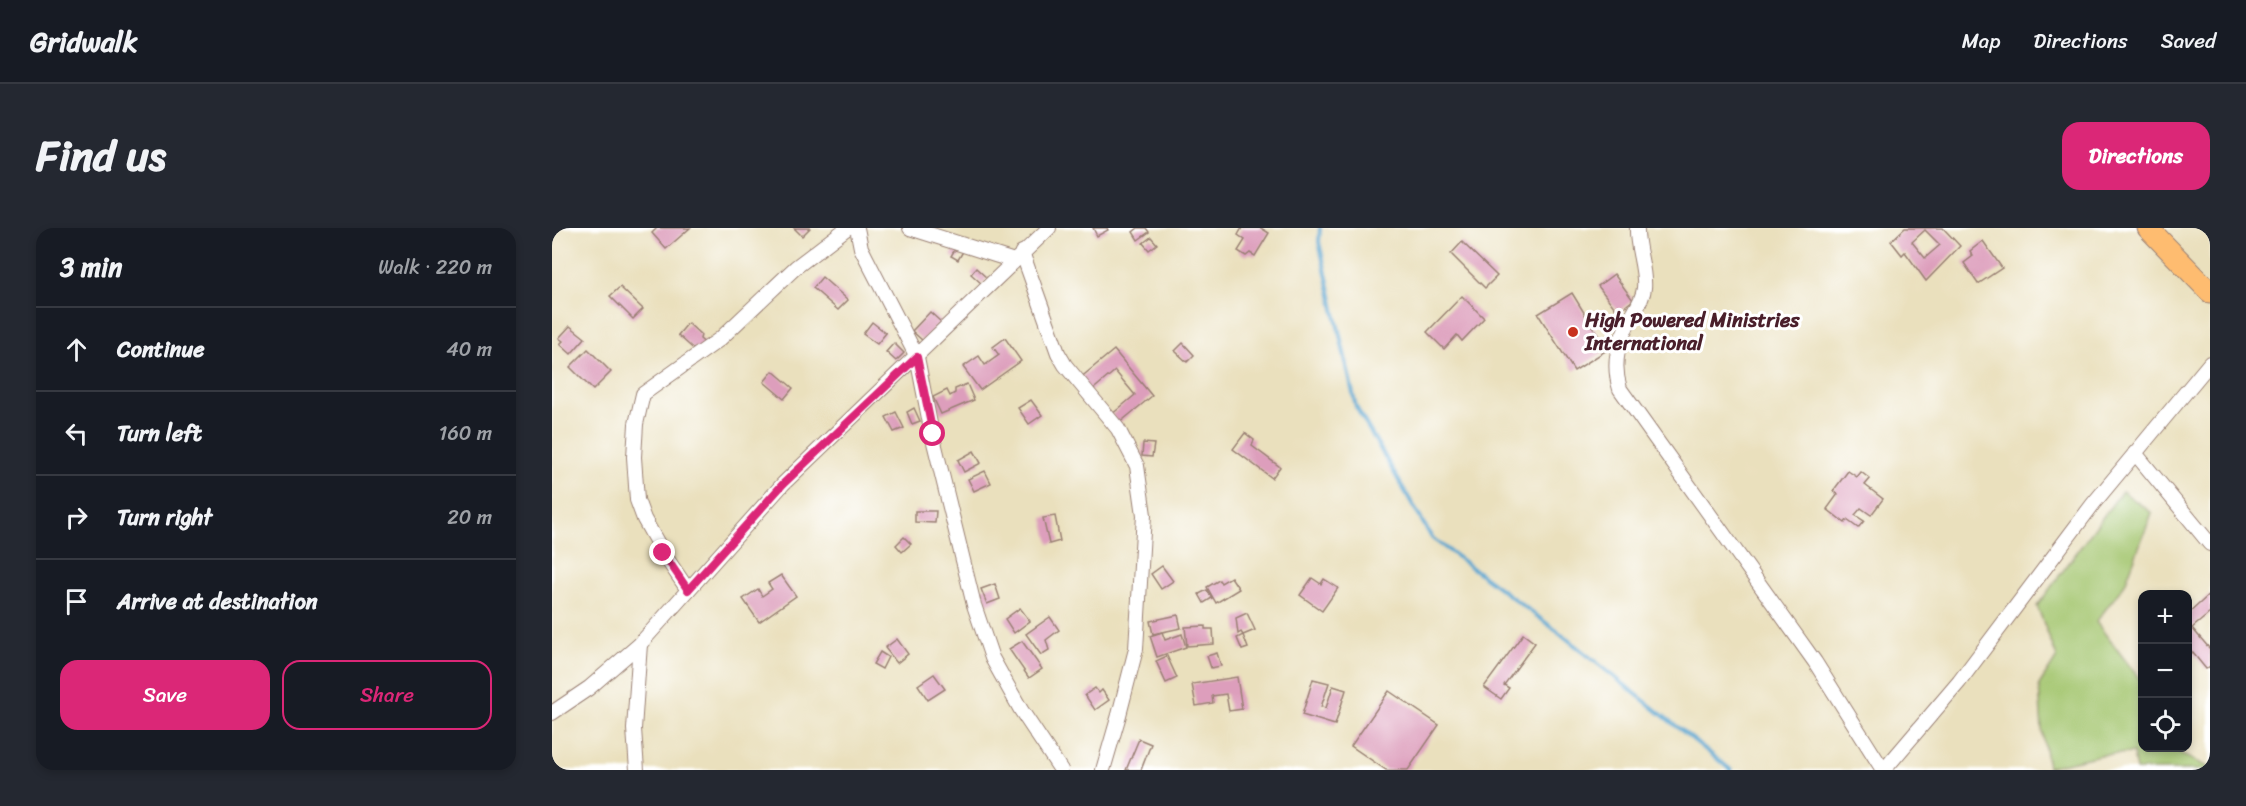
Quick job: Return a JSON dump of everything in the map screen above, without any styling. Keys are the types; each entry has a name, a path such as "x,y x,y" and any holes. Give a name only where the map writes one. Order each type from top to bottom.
{"highway":[{"path":"2148,228 2210,292"}],"street":[{"path":"688,590 663,553 637,501 634,457 636,424 644,394 720,339 796,267 847,228"},
{"path":"857,228 861,248 917,357 974,605 992,658 1021,710 1061,770"},
{"path":"910,228 1018,256"},
{"path":"552,713 589,688 640,644 783,484 1049,228"},
{"path":"1637,228 1644,288 1638,306 1623,332 1616,354 1615,374 1620,389 1815,662 1884,770 1959,682 2093,504 2210,363"},
{"path":"1018,256 1058,353 1065,365 1118,429 1137,466 1144,515 1136,650 1102,770"},
{"path":"2135,453 2210,544"},
{"path":"637,770 634,729 640,644"}],"green space":[{"path":"2122,491 2152,513 2125,584 2096,622 2138,677 2138,752 2179,752 2210,770 2136,770 2133,753 2100,755 2048,767 2042,730 2039,685 2057,657 2037,606"}],"building":[{"path":"657,228 690,228 666,249 652,233"},
{"path":"794,228 810,228 802,236"},
{"path":"1093,228 1107,228 1108,230 1097,236"},
{"path":"1138,228 1146,228 1149,232 1138,240 1133,232"},
{"path":"1242,228 1261,228 1269,233 1255,256 1250,253 1246,256 1238,251 1245,240 1238,235"},
{"path":"1905,228 1943,228 1960,246 1926,281 1905,252 1902,255 1891,241","holes":["1925,230 1940,245 1925,258 1912,242"]},
{"path":"1151,237 1157,244 1149,250 1143,243"},
{"path":"1983,241 2002,268 1978,284 1964,263 1973,256 1970,251"},
{"path":"1462,242 1497,276 1485,288 1451,254"},
{"path":"958,244 965,248 958,260 951,256"},
{"path":"976,268 987,278 982,284 971,274"},
{"path":"1614,274 1633,300 1618,312 1598,286"},
{"path":"822,277 848,300 838,310 813,288"},
{"path":"620,287 643,309 633,319 610,296"},
{"name":"High Powered Ministries International","path":"1572,293 1607,350 1574,371 1538,314"},
{"path":"1462,296 1484,318 1462,341 1457,335 1444,349 1427,332"},
{"path":"930,312 941,322 923,341 912,331"},
{"path":"872,322 886,333 877,344 863,334"},
{"path":"688,323 701,335 700,339 707,345 699,354 678,335"},
{"path":"570,326 585,338 571,354 560,344 563,341 559,338"},
{"path":"1005,338 1021,361 980,390 963,367 979,356 985,365 999,355 993,347"},
{"path":"894,343 904,353 896,361 886,352"},
{"path":"1183,343 1194,355 1187,362 1175,351"},
{"path":"588,349 611,372 593,390 570,367"},
{"path":"1114,350 1152,396 1118,424 1111,415 1135,395 1115,371 1090,392 1079,379"},
{"path":"773,371 793,388 784,399 764,382"},
{"path":"967,384 974,400 941,414 933,397 947,390 950,396 955,393 955,389"},
{"path":"1031,400 1042,415 1029,424 1018,408"},
{"path":"914,408 920,421 912,424 907,412"},
{"path":"896,412 904,428 894,432 886,417"},
{"path":"1245,433 1254,440 1252,446 1280,467 1272,478 1233,449"},
{"path":"1143,443 1154,444 1152,457 1142,456"},
{"path":"974,451 981,463 964,472 958,460"},
{"path":"985,471 991,483 974,491 968,479"},
{"path":"1848,471 1857,477 1861,472 1870,479 1865,485 1883,499 1871,515 1861,508 1855,515 1864,521 1858,528 1847,520 1845,523 1827,509 1838,494 1833,491"},
{"path":"915,511 936,511 935,523 915,522"},
{"path":"1055,516 1060,541 1049,544 1043,518"},
{"path":"904,537 911,544 902,552 896,545"},
{"path":"1162,566 1173,581 1161,589 1151,574"},
{"path":"781,575 796,596 759,622 743,599 758,589 762,596 772,589 768,583"},
{"path":"1231,577 1239,589 1216,603 1207,587 1219,580 1221,583"},
{"path":"1312,578 1321,584 1324,579 1338,588 1322,611 1300,595"},
{"path":"995,584 1000,599 987,604 981,589"},
{"path":"1207,590 1212,598 1204,603 1199,594"},
{"path":"2210,594 2210,613 2192,628 2192,610"},
{"path":"1020,608 1030,621 1014,633 1005,619"},
{"path":"1247,613 1255,630 1243,635 1241,632 1238,634 1236,618"},
{"path":"1178,615 1181,628 1153,634 1150,621"},
{"path":"1050,617 1059,630 1046,640 1049,650 1041,655 1026,634"},
{"path":"1205,626 1205,629 1213,629 1214,644 1187,646 1185,627"},
{"path":"2192,628 2210,649 2210,666 2206,669 2192,652"},
{"path":"1162,632 1165,640 1182,634 1186,647 1157,657 1150,636"},
{"path":"1523,634 1535,643 1504,685 1509,688 1501,699 1484,687"},
{"path":"1243,635 1248,648 1242,650 1237,638"},
{"path":"897,639 908,654 897,663 885,648"},
{"path":"1022,641 1042,669 1029,678 1009,649"},
{"path":"880,652 888,657 882,669 873,664"},
{"path":"1217,653 1221,666 1211,668 1207,656"},
{"path":"1167,656 1177,678 1166,683 1156,661"},
{"path":"934,674 945,689 928,700 918,685"},
{"path":"1237,677 1242,709 1229,711 1226,694 1212,696 1213,703 1196,706 1192,684"},
{"path":"1313,679 1329,683 1321,707 1326,708 1333,686 1346,690 1335,725 1302,715"},
{"path":"1095,688 1099,693 1102,690 1109,700 1095,710 1085,695"},
{"path":"1389,691 1439,725 1408,770 1386,770 1351,746"},
{"path":"1139,739 1151,744 1141,770 1126,770"}],"waterway":[{"path":"1320,228 1319,242 1356,407 1432,538 1557,631 1731,770"}],"place":[{"name":"High Powered Ministries International","path":"1573,332"}],"route":[{"path":"663,553 688,590 783,484 917,357 933,434"}]}
